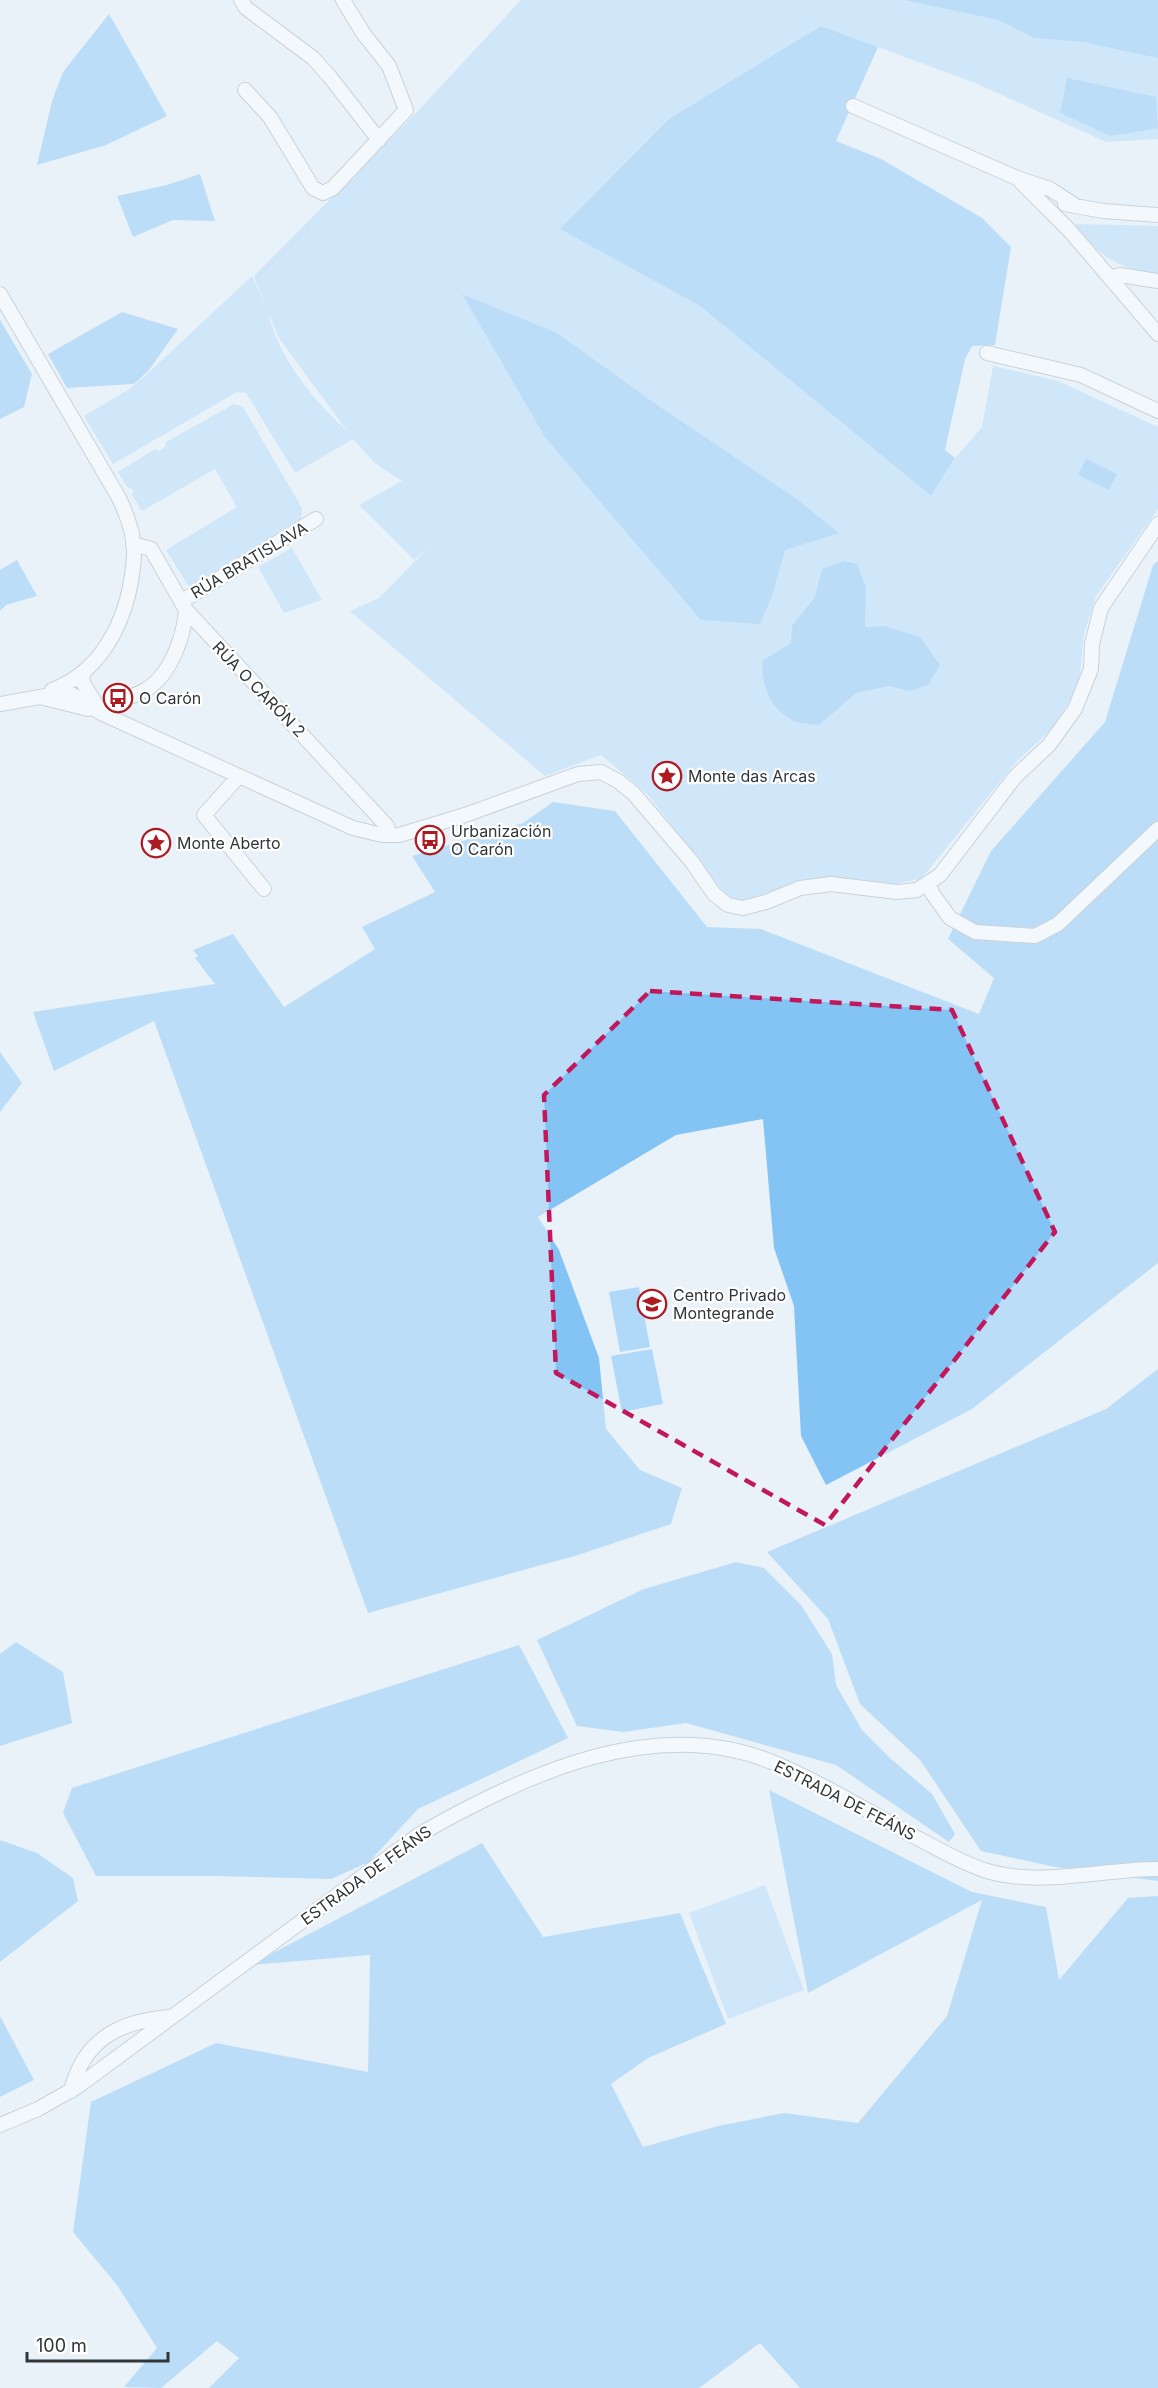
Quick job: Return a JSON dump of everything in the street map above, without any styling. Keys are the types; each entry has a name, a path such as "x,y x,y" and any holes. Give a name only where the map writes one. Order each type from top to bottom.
{"street":[{"path":"241,0 246,8 319,64 379,140"},
{"path":"245,90 270,117 313,188 323,193 333,188 406,110 389,66 363,33 343,0"},
{"path":"853,106 1017,178 1050,189 1073,204"},
{"path":"1017,178 1047,206 1097,262 1111,266 1126,295 1158,334"},
{"path":"1047,206 1073,204 1158,215"},
{"path":"1070,231 1072,216 1090,208"},
{"path":"1115,276 1158,281"},
{"path":"1126,295 1126,284 1137,278"},
{"path":"0,294 119,498 129,518 134,555 121,619 113,638 84,671 64,688 0,704"},
{"path":"987,353 1081,375 1158,411"},
{"name":"RÚA BRATISLAVA","path":"184,605 316,519"},
{"path":"34,696 101,713 354,828 399,835 465,815 578,774 601,772 618,781 634,794 692,862 714,894 728,905 743,908 766,902 800,888 831,884 897,892 917,890 940,875 1015,777 1049,745 1075,709 1091,669 1092,644 1101,608 1158,524"},
{"name":"RÚA O CARÓN 2","path":"133,544 151,549 184,605 387,826 389,835"},
{"path":"101,713 108,704 148,689 160,677 180,639 184,605"},
{"path":"84,671 82,681 101,713"},
{"path":"64,688 101,713"},
{"path":"64,688 73,705"},
{"path":"239,777 204,815 264,890"},
{"path":"929,882 932,893 950,918 975,932 1035,936 1058,924 1158,829"},
{"name":"ESTRADA DE FEÁNS","path":"0,2125 38,2109 70,2091 420,1834 454,1813 499,1792 588,1759 628,1749 701,1745 772,1762 953,1857 986,1871 1042,1878 1125,1869 1158,1869"},
{"name":"ESTRADA DE FEÁNS","path":"70,2091 77,2073 97,2045 118,2028 149,2019 172,2017"}],"highlighted area":[{"path":"650,991 952,1010 1055,1232 825,1525 556,1373 544,1095"}],"shaded area":[{"path":"521,0 1158,0 1158,139 1106,142 975,83 821,26 561,229 700,306 931,496 956,457 982,427 993,366 1058,381 1158,427 1158,509 1096,596 1084,634 1079,686 1053,728 1017,761 921,879 888,885 859,879 805,879 742,902 726,895 647,794 601,755 545,776 350,611 379,598 430,546 414,560 359,505 402,481 375,463 353,439 295,473 246,393 237,392 113,464 84,416 128,390 146,375 252,276 266,308 254,276 417,112","holes":["268,312 279,338 347,431 310,392 288,361"]},
{"path":"904,0 1158,0 1158,58 1083,42 1034,38 999,20"},
{"path":"109,14 167,116 106,145 37,165 52,101 63,72"},
{"path":"821,26 878,47 836,141 881,159 982,218 1011,247 995,345 972,346 965,359 945,450 955,458 931,496 700,306 560,229 669,119"},
{"path":"1067,78 1156,97 1158,128 1110,136 1060,113"},
{"path":"200,174 215,221 173,220 133,237 117,196 167,185"},
{"path":"1077,224 1158,226 1158,273 1134,269 1111,260 1092,245 1076,227"},
{"path":"462,294 557,333 660,407 794,497 839,533 785,550 772,596 760,624 701,620 545,437"},
{"path":"122,312 178,329 149,370 134,384 67,388 48,354"},
{"path":"0,320 32,374 24,407 0,419"},
{"path":"234,404 243,407 302,508 301,519 189,587 166,550 237,507 215,469 142,511 132,495 133,490 127,487 118,472 155,449 159,451 165,447 166,442"},
{"path":"1086,459 1117,474 1109,490 1078,475"},
{"path":"292,548 322,600 284,613 258,567"},
{"path":"17,560 37,596 6,605 0,611 0,570"},
{"path":"844,561 857,564 866,587 865,627 884,626 920,637 940,665 928,685 910,691 889,686 856,693 819,725 804,724 783,714 772,701 763,678 762,661 791,643 792,626 815,597 822,569"},
{"path":"1158,561 1158,1263 972,1409 826,1485 801,1436 794,1306 774,1248 763,1119 676,1135 538,1217 559,1250 599,1358 606,1429 640,1470 682,1488 671,1524 578,1555 368,1613 154,1021 54,1071 33,1012 215,984 195,958 198,956 193,950 233,934 284,1007 375,949 362,927 435,892 412,856 523,823 553,802 615,811 707,927 761,929 979,1014 994,978 948,939 991,851 1105,722 1153,565"},
{"path":"0,1052 22,1083 0,1112"},
{"path":"639,1287 650,1347 620,1352 609,1292"},
{"path":"652,1349 663,1404 622,1412 611,1356"},
{"path":"1158,1369 1158,1881 1055,1867 981,1851 920,1760 860,1704 828,1619 767,1552 1106,1409"},
{"path":"736,1562 764,1568 801,1605 832,1654 836,1685 862,1730 932,1794 955,1834 949,1842 836,1765 686,1723 623,1732 577,1726 537,1640 644,1589"},
{"path":"16,1642 63,1672 72,1723 0,1746 0,1654"},
{"path":"519,1645 568,1738 418,1809 369,1862 331,1879 96,1876 63,1813 72,1788"},
{"path":"769,1790 972,1892 1046,1907 1059,1980 1128,1898 1158,1896 1158,2388 800,2388 760,2343 699,2388 209,2388 239,2358 217,2341 161,2388 124,2387 157,2348 117,2285 73,2232 91,2102 216,2043 368,2072 370,1955 250,1965 482,1843 543,1937 680,1913 726,2024 648,2058 611,2084 643,2147 718,2126 784,2113 858,2123 947,2016 982,1900 808,1993"},
{"path":"0,1840 37,1853 73,1878 78,1901 0,1962"},
{"path":"765,1885 804,1990 728,2019 689,1913"},
{"path":"0,2016 34,2080 0,2097"}],"place":[{"name":"O Carón","path":"118,698"},
{"name":"Monte das Arcas","path":"667,776"},
{"name":"Urbanización O Carón","path":"430,840"},
{"name":"Monte Aberto","path":"156,843"},
{"name":"Centro Privado Montegrande","path":"652,1304"}]}
